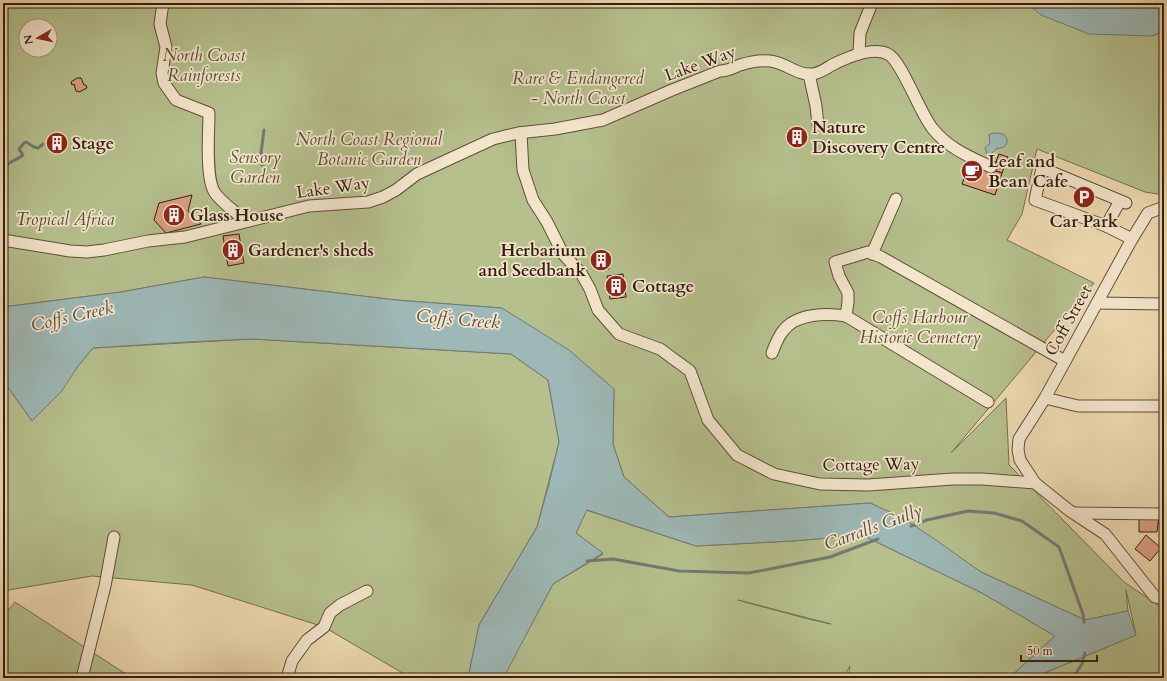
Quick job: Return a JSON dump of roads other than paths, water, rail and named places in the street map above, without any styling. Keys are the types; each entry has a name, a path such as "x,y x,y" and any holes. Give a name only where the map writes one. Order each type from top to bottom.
{"street":[{"path":"163,3 160,24 166,47 162,78 176,100 209,113 209,171 212,187 217,195 245,221"},
{"path":"859,54 860,33 872,3"},
{"path":"818,125 816,106 809,74 816,73 859,54 875,51 889,54 898,66 925,118 934,130 960,152 991,167"},
{"name":"Lake Way","path":"3,240 70,251 87,252 148,241 184,237 309,206 346,205 368,202 383,197 396,190 417,174 493,139 603,120 672,90 751,62 769,60 809,74"},
{"name":"Cottage Way","path":"521,133 523,170 533,200 548,222 563,254 581,273 590,289 598,310 619,334 660,349 690,371 708,420 737,455 774,474 820,484 868,485 953,479 982,479 1035,483"},
{"path":"1106,226 1123,202 1042,168 1035,200 1106,226 1132,239"},
{"path":"872,254 896,199"},
{"name":"Coff Street","path":"1035,483 1020,460 1018,450 1019,439 1045,398 1064,361 1148,213 1164,207"},
{"path":"846,316 848,293 839,276 835,262 868,252 881,257 1064,361"},
{"path":"1097,303 1164,304"},
{"path":"772,353 783,329 796,320 812,315 830,314 846,316 988,402"},
{"path":"1045,398 1078,406 1164,406"},
{"path":"1035,483 1070,511 1105,534 1155,597 1164,599"},
{"path":"1074,513 1164,514"},
{"path":"82,678 105,586 114,537"},
{"path":"287,678 292,661 306,640 324,627 330,613 340,605 367,591"}],"water":[{"path":"1027,3 1164,3 1164,31 1152,36 1089,34 1041,15"},
{"path":"993,133 1005,135 1007,143 1004,147 996,149 991,154 987,154 985,148 990,143 989,135"},
{"name":"Coffs Creek","path":"204,277 396,300 502,308 569,350 614,389 613,444 624,477 669,517 870,503 901,517 981,572 1085,620 1128,611 1136,635 1042,674 1038,678 1009,678 1055,636 982,593 862,535 793,541 696,546 587,510 576,533 603,553 553,584 504,678 468,678 479,625 537,527 549,484 559,442 548,380 511,354 252,339 93,348 78,366 61,392 32,421 3,380 3,307 121,292"}],"waterway":[{"path":"262,165 261,153 264,130"},
{"path":"3,171 9,163 23,155 19,149 24,143 26,142 38,148 43,144"},
{"name":"Carralls Gully","path":"911,526 927,520 968,511 994,513 1022,521 1059,547 1083,614 1084,622"},
{"name":"Carralls Gully","path":"587,561 613,559 679,571 749,573 830,557 878,539"},
{"name":"Carralls Gully","path":"1073,678 1082,664 1085,653"}],"place":[{"name":"Nature Discovery Centre","path":"797,137"},
{"name":"Stage","path":"57,143"},
{"name":"Leaf and Bean Cafe","path":"972,171"},
{"name":"Car Park","path":"1084,197"},
{"name":"Glass House","path":"174,215"},
{"name":"Gardener's sheds","path":"233,250"},
{"name":"Herbarium and Seedbank","path":"601,260"},
{"name":"Cottage","path":"616,286"}],"park label":[{"name":"North Coast Rainforests","path":"204,65"},
{"name":"Rare & Endangered - North Coast","path":"578,88"},
{"name":"North Coast Regional Botanic Garden","path":"369,149"},
{"name":"Sensory Garden","path":"255,167"},
{"name":"Tropical Africa","path":"65,219"},
{"name":"Coffs Harbour Historic Cemetery","path":"920,327"}]}
